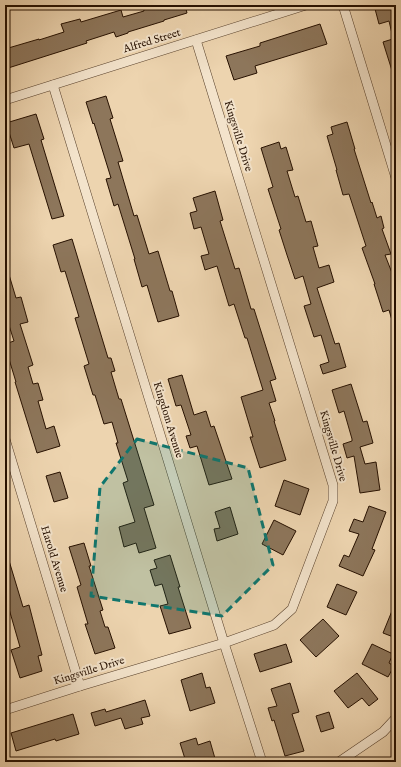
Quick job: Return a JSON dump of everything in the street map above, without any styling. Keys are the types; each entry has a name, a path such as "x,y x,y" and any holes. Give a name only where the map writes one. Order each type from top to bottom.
{"street":[{"name":"Alfred Street","path":"5,100 306,5"},
{"path":"343,5 396,178"},
{"name":"Kingsville Drive","path":"5,710 224,643 274,625 292,609 333,501 333,485 196,40"},
{"name":"Kingdom Avenue","path":"53,85 224,643 262,762"},
{"name":"Harold Avenue","path":"5,439 80,686"},
{"path":"339,762 383,732 396,718"}],"highlighted area":[{"path":"137,439 248,468 273,565 222,616 91,596 100,487"}],"building":[{"path":"143,5 185,5 187,13 116,37 114,32 86,41 87,43 5,69 5,49 64,32 61,24 80,19 81,22 121,10 123,17 144,11"},
{"path":"374,5 396,5 396,38 393,38 389,21 379,24"},
{"path":"320,24 327,44 255,66 257,73 234,80 226,56 260,46 260,43"},
{"path":"396,38 396,77 394,77 383,42"},
{"path":"106,96 113,118 110,119 123,161 118,162 134,216 137,215 149,254 158,251 179,316 158,322 147,285 142,287 118,204 114,206 106,179 111,178 86,102"},
{"path":"36,114 44,139 41,140 64,216 52,219 29,144 14,148 6,123"},
{"path":"347,122 371,203 372,202 377,218 381,216 384,228 382,229 391,254 385,255 394,278 396,278 396,327 394,327 389,310 383,312 362,248 366,246 349,194 343,195 327,136 333,134 331,127"},
{"path":"279,142 281,149 286,147 293,170 287,171 295,197 298,196 306,222 311,221 318,246 313,247 319,268 329,265 334,282 317,288 335,344 339,343 346,367 323,374 320,365 329,362 321,335 314,337 304,306 311,304 303,276 295,279 279,230 281,229 268,189 273,187 261,148"},
{"path":"215,191 223,220 220,221 235,269 239,268 251,309 254,309 276,379 270,381 276,401 269,403 286,460 260,468 250,437 253,437 241,397 263,390 247,338 245,338 234,304 229,306 217,266 205,270 201,256 209,254 201,227 194,229 190,213 197,211 193,198"},
{"path":"72,239 108,358 111,358 115,371 111,372 119,399 121,399 154,505 144,508 156,548 139,553 136,543 124,547 119,527 135,522 123,483 128,481 116,443 118,443 112,422 104,424 95,395 93,395 84,366 89,364 75,318 79,317 65,271 61,272 53,245"},
{"path":"5,268 7,268 16,298 21,297 28,322 20,324 33,365 28,367 33,384 38,383 43,400 38,401 46,429 54,426 60,446 37,453 5,346 5,344 14,341 5,313"},
{"path":"182,375 194,415 206,411 211,427 214,426 232,479 209,485 197,446 190,448 186,436 191,435 181,405 176,406 168,379"},
{"path":"351,384 363,422 367,421 373,443 360,447 365,464 376,462 380,490 360,493 354,456 347,458 343,444 352,441 352,439 344,411 339,413 332,390"},
{"path":"60,472 68,498 54,502 46,476"},
{"path":"284,480 309,489 300,515 275,506"},
{"path":"369,506 386,512 372,549 375,550 363,576 339,566 344,555 349,557 359,534 349,531 354,519 363,522"},
{"path":"230,507 238,534 217,541 214,529 220,528 215,512"},
{"path":"274,520 296,531 283,555 262,544"},
{"path":"84,543 91,566 89,566 103,610 100,611 105,627 108,627 115,648 95,654 85,624 88,624 77,587 81,585 69,547"},
{"path":"7,554 23,607 29,605 42,655 38,656 42,671 20,678 11,650 20,647 5,595 5,555"},
{"path":"170,555 191,628 169,634 160,606 168,604 162,584 155,586 150,570 157,568 154,560"},
{"path":"337,584 357,592 346,615 327,607"},
{"path":"396,601 396,638 383,633"},
{"path":"323,619 339,636 316,657 300,640"},
{"path":"286,644 292,662 260,672 254,654"},
{"path":"372,644 393,654 389,663 394,666 388,677 362,664"},
{"path":"202,673 206,688 210,687 215,703 190,711 181,680"},
{"path":"357,673 378,699 369,706 362,698 348,708 334,691"},
{"path":"290,683 299,712 292,714 304,751 285,756 274,720 272,721 268,708 277,706 271,689"},
{"path":"145,700 150,716 141,718 143,724 125,729 121,718 95,726 91,713 105,709 106,712"},
{"path":"329,712 334,728 321,732 316,716"},
{"path":"73,714 79,734 56,741 55,739 16,751 11,733"},
{"path":"196,738 198,745 210,741 216,762 186,762 180,743"}]}
